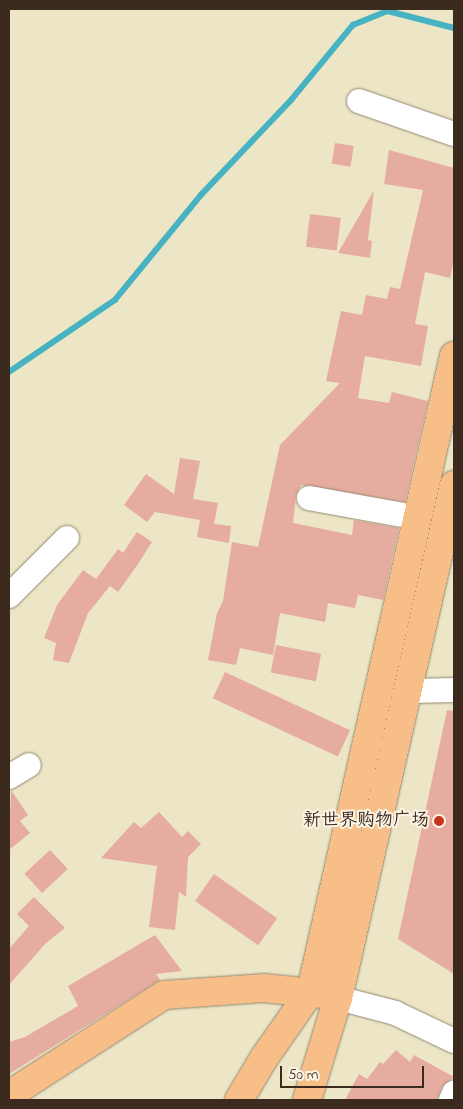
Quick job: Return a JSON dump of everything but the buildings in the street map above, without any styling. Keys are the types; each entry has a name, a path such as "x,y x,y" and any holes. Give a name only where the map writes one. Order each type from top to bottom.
{"main road":[{"path":"239,1100 264,1058 311,991 454,356"},
{"path":"307,1100 338,998 410,691 454,485"},
{"path":"9,1096 164,995 263,988 311,991 338,998"}],"street":[{"path":"359,101 454,134"},
{"path":"309,498 418,518"},
{"path":"9,596 67,538"},
{"path":"410,691 454,690"},
{"path":"9,777 29,765"},
{"path":"338,998 396,1013 454,1041"},
{"path":"450,1100 454,1093"}],"waterway":[{"path":"9,372 115,300 201,195 292,99 353,25 388,11 454,28"}],"place":[{"name":"新世界购物广场","path":"439,821"}]}
